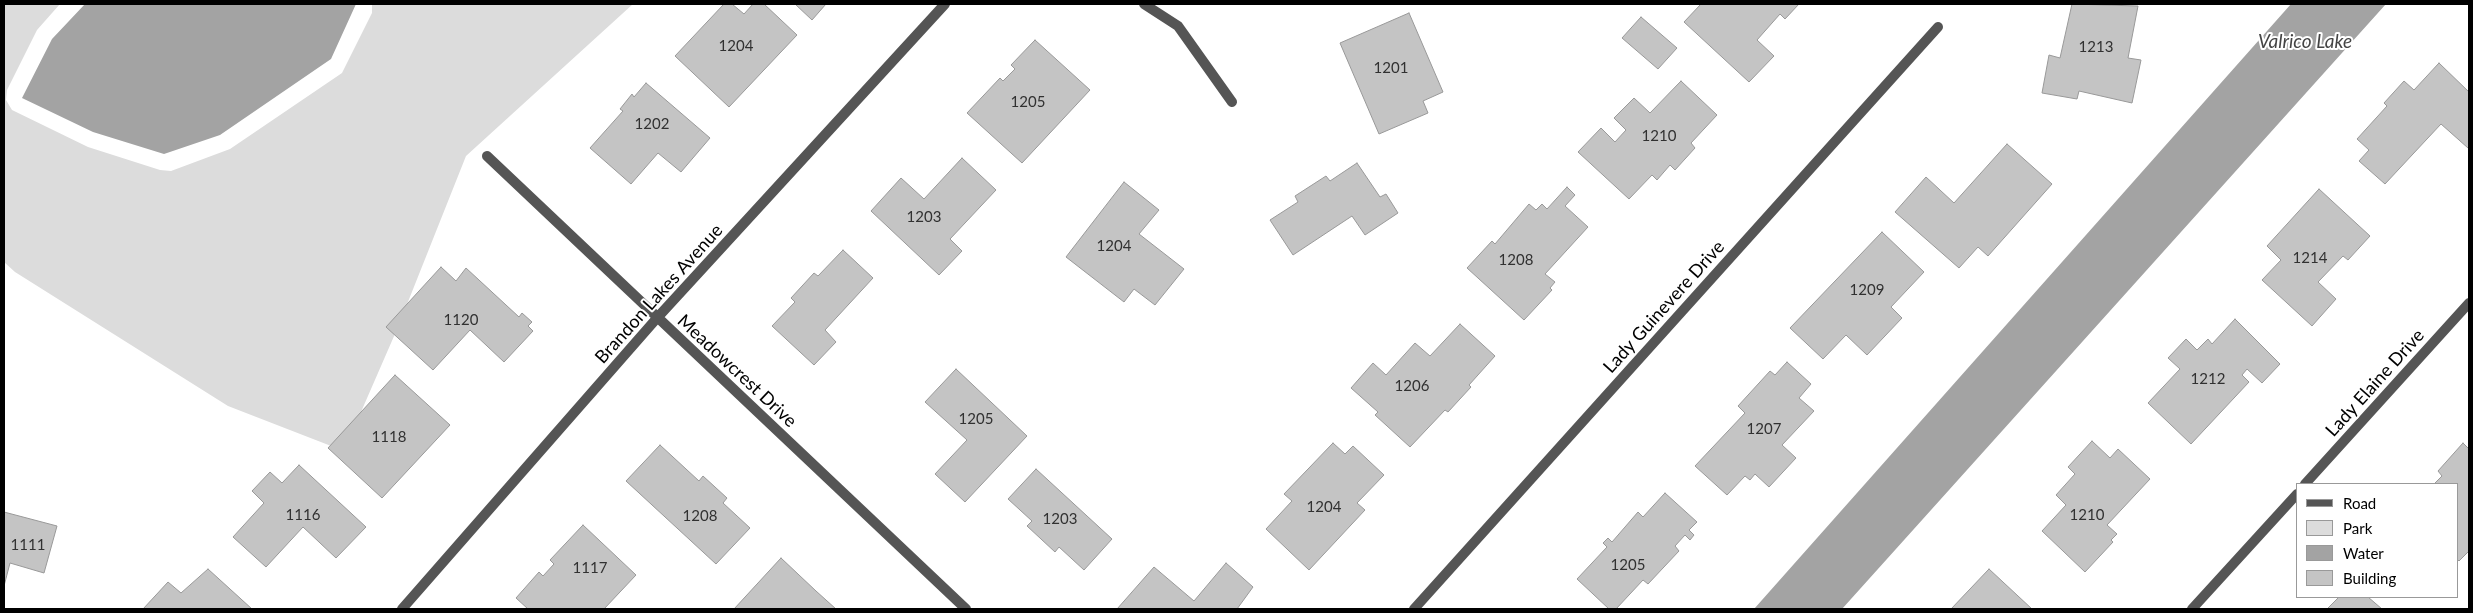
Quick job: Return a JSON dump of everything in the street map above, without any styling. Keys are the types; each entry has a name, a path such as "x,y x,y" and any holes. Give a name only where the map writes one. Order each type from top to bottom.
{"street":[{"name":"Brandon Lakes Avenue","path":"402,609 657,318 945,4"},
{"path":"1144,4 1178,26 1232,102"},
{"name":"Lady Guinevere Drive","path":"1414,609 1938,27"},
{"name":"Meadowcrest Drive","path":"487,156 966,609"},
{"name":"Lady Elaine Drive","path":"2306,483 2469,303"},
{"path":"2192,609 2296,495"}],"green space":[{"path":"4,4 60,4 37,30 7,90 6,100 12,110 88,147 160,170 171,171 230,149 342,73 372,13 372,4 633,4 466,156 398,327 344,451 228,406 15,272 4,262"}],"water":[{"path":"85,4 356,4 331,59 220,135 164,154 93,132 22,98 52,39"},
{"name":"Valrico Lake","path":"2291,4 2386,4 1842,609 1754,609"}],"building":[{"path":"724,4 732,4 744,14 753,4 764,4 797,35 729,107 675,56"},
{"path":"795,4 826,4 812,20"},
{"path":"1701,4 1799,4 1785,19 1780,14 1757,40 1774,56 1749,82 1684,22"},
{"path":"2072,4 2138,6 2128,58 2141,60 2132,103 2079,91 2077,99 2042,93 2049,55 2060,58"},
{"path":"1409,13 1443,92 1423,101 1428,113 1379,134 1340,43"},
{"path":"1641,17 1677,48 1658,69 1622,38"},
{"path":"1035,40 1090,90 1022,163 967,113 1000,78 1003,81 1015,69 1011,65"},
{"path":"2439,63 2469,92 2469,147 2441,124 2385,184 2359,161 2369,150 2357,139 2387,106 2384,103 2404,81 2414,90"},
{"path":"1681,81 1717,115 1691,143 1695,148 1675,170 1670,165 1657,180 1652,175 1629,199 1578,152 1601,128 1615,142 1626,130 1614,118 1634,98 1650,113"},
{"path":"646,83 710,138 681,172 658,153 631,184 590,148 623,111 620,109 632,94 634,97"},
{"path":"2007,144 2052,184 1988,256 1978,247 1959,268 1895,212 1926,177 1954,203"},
{"path":"962,158 996,190 950,239 962,251 939,275 871,211 901,178 924,199"},
{"path":"1357,163 1380,197 1386,194 1398,213 1365,235 1352,216 1293,255 1270,220 1298,202 1295,196 1326,176 1330,181"},
{"path":"1124,182 1159,210 1139,234 1184,269 1155,305 1134,289 1124,302 1066,257"},
{"path":"1567,187 1575,195 1565,206 1588,227 1545,274 1555,282 1550,288 1552,290 1524,320 1467,268 1492,241 1495,244 1529,204 1536,210 1542,204 1547,209"},
{"path":"2319,189 2370,236 2348,260 2343,256 2318,282 2336,299 2312,326 2262,280 2281,260 2267,246"},
{"path":"1882,232 1924,272 1891,307 1902,318 1867,355 1846,335 1823,359 1790,328"},
{"path":"843,250 873,278 825,330 836,342 814,365 772,326 795,302 791,298 814,273 818,276"},
{"path":"441,267 456,281 466,268 519,317 522,313 532,322 528,326 533,331 504,362 470,330 433,370 386,327"},
{"path":"2235,319 2280,364 2262,383 2247,369 2242,375 2249,382 2191,444 2148,403 2180,369 2168,358 2186,339 2197,350 2208,339 2212,344"},
{"path":"1460,324 1495,356 1469,385 1471,387 1448,412 1445,410 1410,447 1375,415 1378,412 1351,388 1373,363 1386,375 1415,343 1430,356"},
{"path":"1787,362 1811,384 1799,398 1814,411 1782,445 1796,458 1769,487 1755,474 1750,480 1745,476 1727,495 1695,466 1745,413 1738,406 1770,371 1775,375"},
{"path":"956,369 1027,436 965,502 935,474 967,440 925,402"},
{"path":"395,375 450,425 382,498 328,448"},
{"path":"2092,441 2110,458 2118,449 2150,479 2107,525 2117,534 2111,540 2113,542 2085,572 2042,531 2066,505 2056,495 2075,474 2068,467"},
{"path":"1333,443 1345,454 1353,446 1384,475 1357,503 1365,510 1309,570 1266,529 1292,501 1284,494"},
{"path":"2463,443 2469,449 2469,551 2459,561 2458,483 2435,483 2442,476 2438,471"},
{"path":"660,445 699,481 703,476 727,498 723,503 750,528 716,564 626,481"},
{"path":"299,465 366,527 336,558 303,527 266,567 233,537 264,503 252,491 270,472 282,483"},
{"path":"1036,469 1112,539 1084,570 1059,547 1055,552 1027,526 1032,521 1008,499"},
{"path":"1665,493 1697,522 1689,530 1694,535 1690,540 1685,535 1675,546 1679,551 1648,584 1643,580 1616,609 1609,609 1577,579 1607,547 1603,543 1608,538 1612,542 1638,512 1643,517"},
{"path":"4,512 57,526 44,573 10,563 4,586"},
{"path":"583,525 636,575 604,609 528,609 516,598 539,572 543,576 554,564 550,560"},
{"path":"781,558 816,591 836,609 734,609"},
{"path":"1226,563 1253,587 1237,609 1117,609 1154,567 1194,601"},
{"path":"208,569 252,609 143,609 168,582 181,593"},
{"path":"1989,569 2032,609 1951,609"},
{"path":"2338,598 2369,598 2382,609 2327,609"}]}
